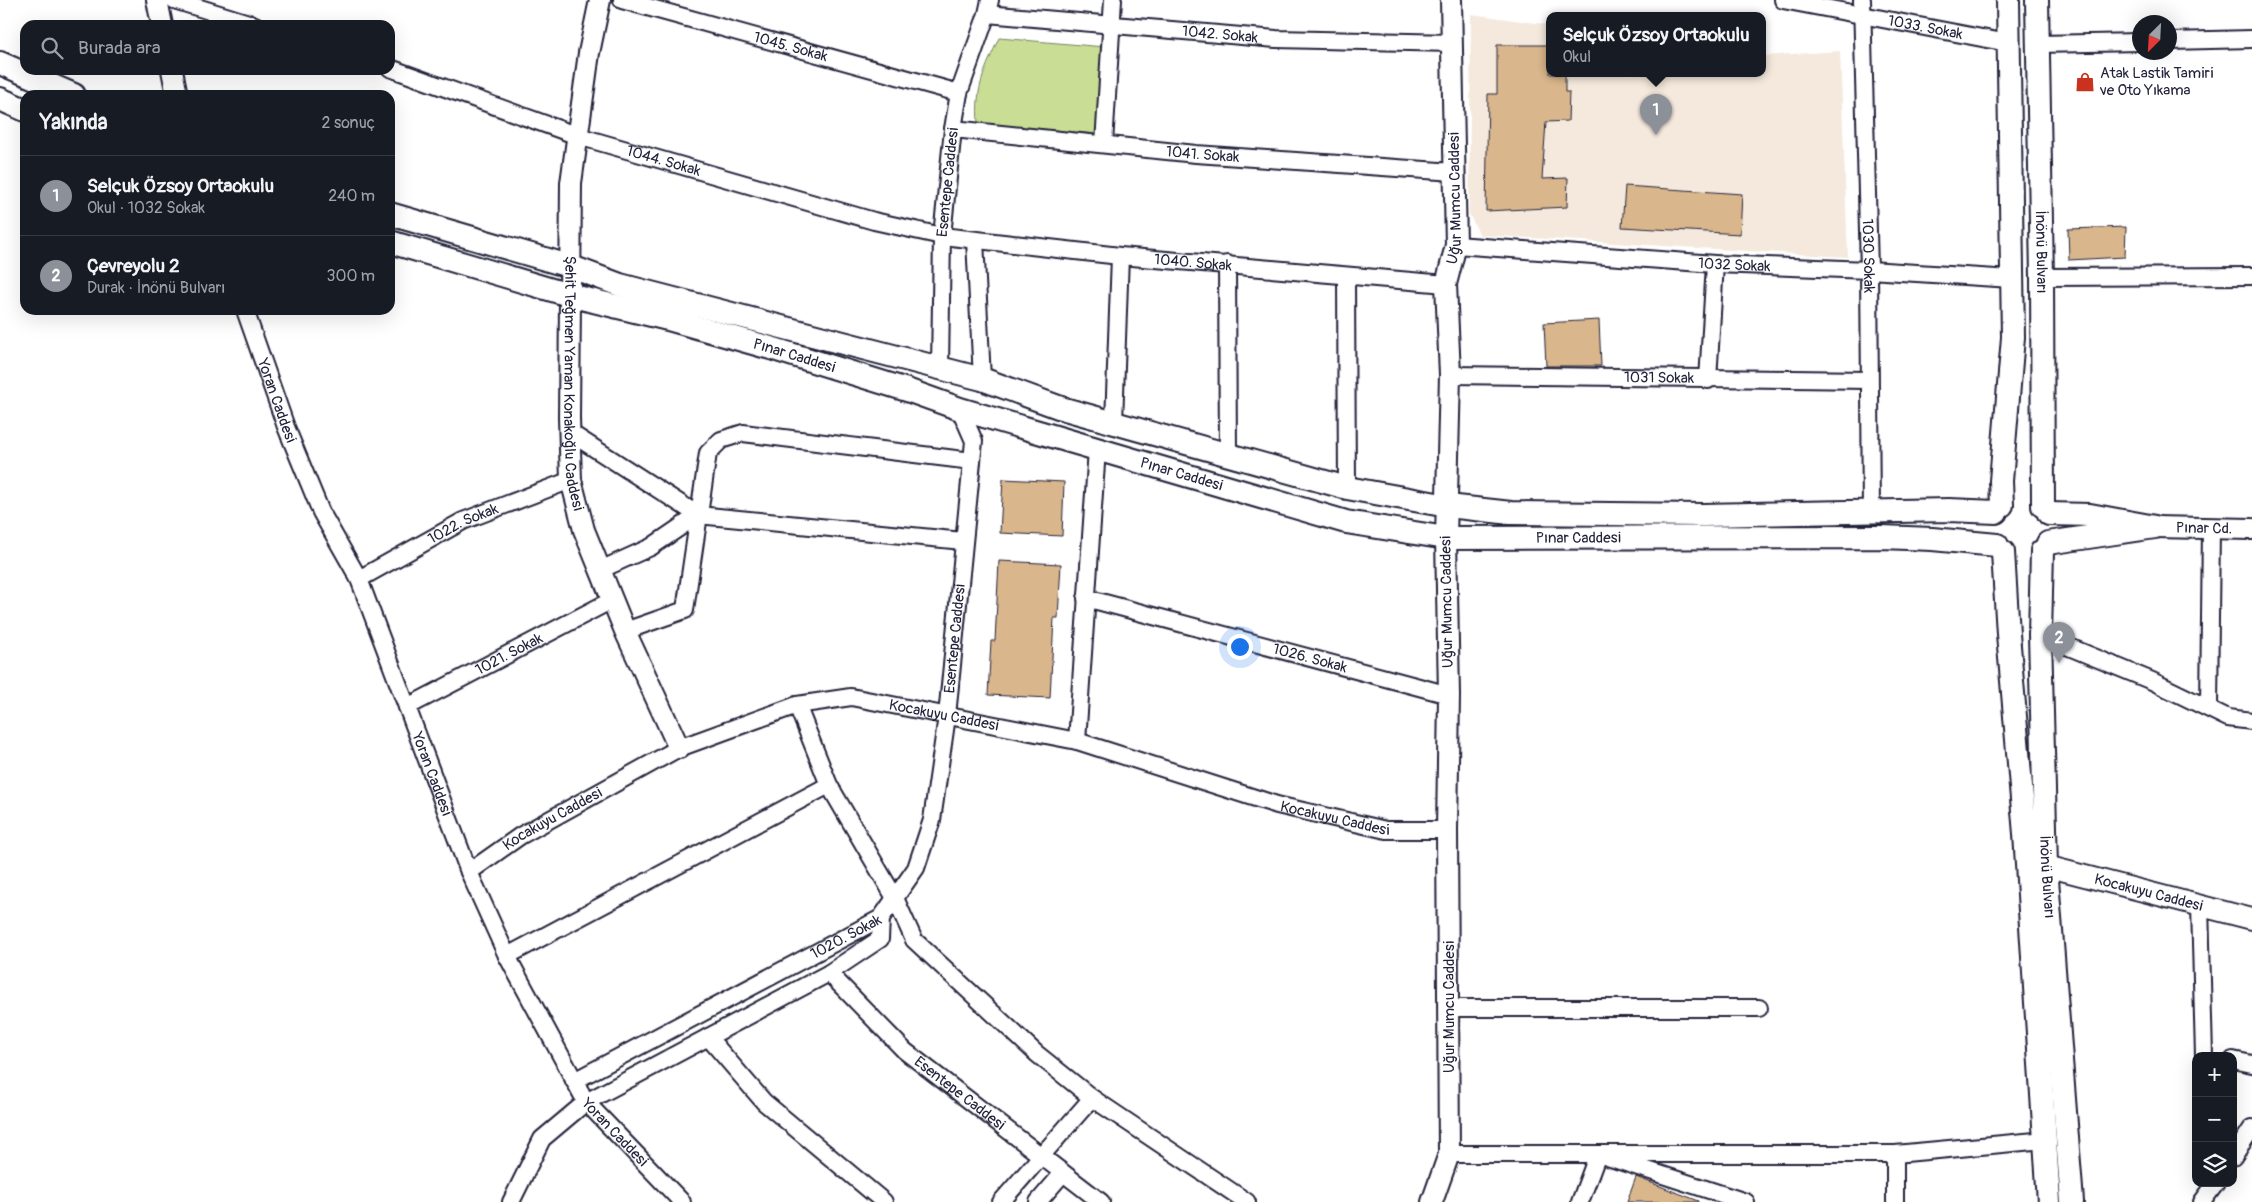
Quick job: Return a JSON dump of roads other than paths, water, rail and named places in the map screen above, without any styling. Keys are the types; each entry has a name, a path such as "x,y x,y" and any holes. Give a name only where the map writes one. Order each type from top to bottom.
{"main road":[{"name":"İnönü Bulvarı","path":"1999,508 2013,337 2008,0"},
{"name":"İnönü Bulvarı","path":"2037,0 2046,510"},
{"path":"2008,44 2038,44"},
{"path":"0,63 20,72"},
{"path":"28,75 62,90"},
{"path":"0,99 20,108"},
{"name":"Pınar Caddesi","path":"395,215 569,266 620,285 982,379 1061,408 1347,488 1448,506 1511,513 1704,515 1999,508"},
{"name":"Pınar Caddesi","path":"395,243 570,295 668,319 774,349 960,408 1346,522 1446,538 1882,537 1932,539 2000,549"},
{"path":"940,368 960,408 982,379"},
{"path":"2045,547 2052,534 2052,524 2046,510 2036,501 2018,498 1999,508 1992,529 2000,549 2013,557 2023,558 2045,547 2156,527"},
{"path":"2046,510 2156,527"},
{"name":"İnönü Bulvarı","path":"2045,547 2040,635 2046,866 2072,1202"},
{"name":"İnönü Bulvarı","path":"2000,549 2049,1202"}],"street":[{"path":"157,0 161,20"},
{"path":"174,0 239,20"},
{"name":"Şehit Teğmen Yaman Konakoğlu Caddesi","path":"600,0 589,52 571,183 569,266 569,432 571,480 584,530 612,600 679,748"},
{"name":"1045. Sokak","path":"622,0 959,93"},
{"path":"1104,144 1110,23 1113,0"},
{"name":"Uğur Mumcu Caddesi","path":"1432,1202 1449,1154 1447,830 1449,695 1446,538 1450,375 1446,284 1456,245 1451,0"},
{"name":"1033. Sokak","path":"1783,0 2008,44"},
{"name":"1030 Sokak","path":"1862,0 1869,270 1871,512"},
{"name":"Esentepe Caddesi","path":"940,368 942,236 953,128 959,93 988,7"},
{"name":"1042. Sokak","path":"988,7 1110,23 1276,39 1453,43"},
{"path":"2177,41 2252,39"},
{"path":"2038,44 2132,42"},
{"name":"1044. Sokak","path":"395,70 578,136 874,221 942,236"},
{"path":"173,75 176,90"},
{"name":"1041. Sokak","path":"953,128 1196,154 1454,172"},
{"name":"1040. Sokak","path":"942,236 1120,256 1227,264 1346,277 1446,284"},
{"path":"975,240 982,379"},
{"name":"1032 Sokak","path":"1456,245 1715,264 1869,270 2012,279"},
{"path":"1114,422 1120,256"},
{"path":"1227,264 1228,454"},
{"path":"1708,380 1715,264"},
{"path":"2042,277 2252,276"},
{"path":"1346,277 1347,488"},
{"name":"Yoran Caddesi","path":"247,315 286,426 320,512 359,579 469,872 507,956 586,1102 682,1202"},
{"name":"1031 Sokak","path":"1450,375 1708,380 1869,380"},
{"name":"Esentepe Caddesi","path":"881,918 916,868 932,820 947,716 974,441 960,408"},
{"path":"569,432 698,515 963,541"},
{"path":"625,631 685,610 708,453 720,440 743,433 972,462"},
{"path":"1077,741 1097,449"},
{"name":"1022. Sokak","path":"359,579 463,521 571,480"},
{"path":"600,570 650,547 698,515"},
{"name":"Pınar Cd.","path":"2156,527 2252,529"},
{"path":"2209,707 2211,528"},
{"name":"1026. Sokak","path":"1086,598 1449,695"},
{"name":"1021. Sokak","path":"407,706 612,600"},
{"path":"2040,635 2152,681 2209,707 2228,718 2252,721"},
{"name":"Kocakuyu Caddesi","path":"469,872 520,836 679,748 798,705 851,697 1077,741 1277,805 1386,830 1447,830"},
{"path":"798,705 829,784 895,898 914,940 1037,1054 1092,1098 1247,1202"},
{"path":"507,956 829,784"},
{"name":"Kocakuyu Caddesi","path":"2046,866 2252,920"},
{"path":"2200,905 2207,1052"},
{"name":"1020. Sokak","path":"511,1202 542,1139 586,1102 829,974 880,939 881,918"},
{"name":"1020. Sokak","path":"574,1081 881,918"},
{"name":"Esentepe Caddesi","path":"829,974 905,1051 1100,1202"},
{"path":"1449,1008 1759,1008"},
{"path":"708,1038 764,1102 884,1202"},
{"path":"2237,1061 2252,1064"},
{"path":"1001,1202 1092,1098"},
{"path":"2237,1150 2252,1128"},
{"path":"1449,1154 1895,1154 2045,1140"},
{"path":"1580,1202 1598,1154"},
{"path":"1598,1154 1746,1202"},
{"path":"1895,1154 1895,1202"},
{"path":"1038,1202 1063,1173"},
{"path":"2202,1202 2212,1187"}],"place":[{"name":"Atak Lastik Tamiri ve Oto Yıkama","path":"2085,82"},
{"name":"Selçuk Özsoy Ortaokulu","path":"1656,135"},
{"name":"Çevreyolu 2","path":"2059,663"}]}
